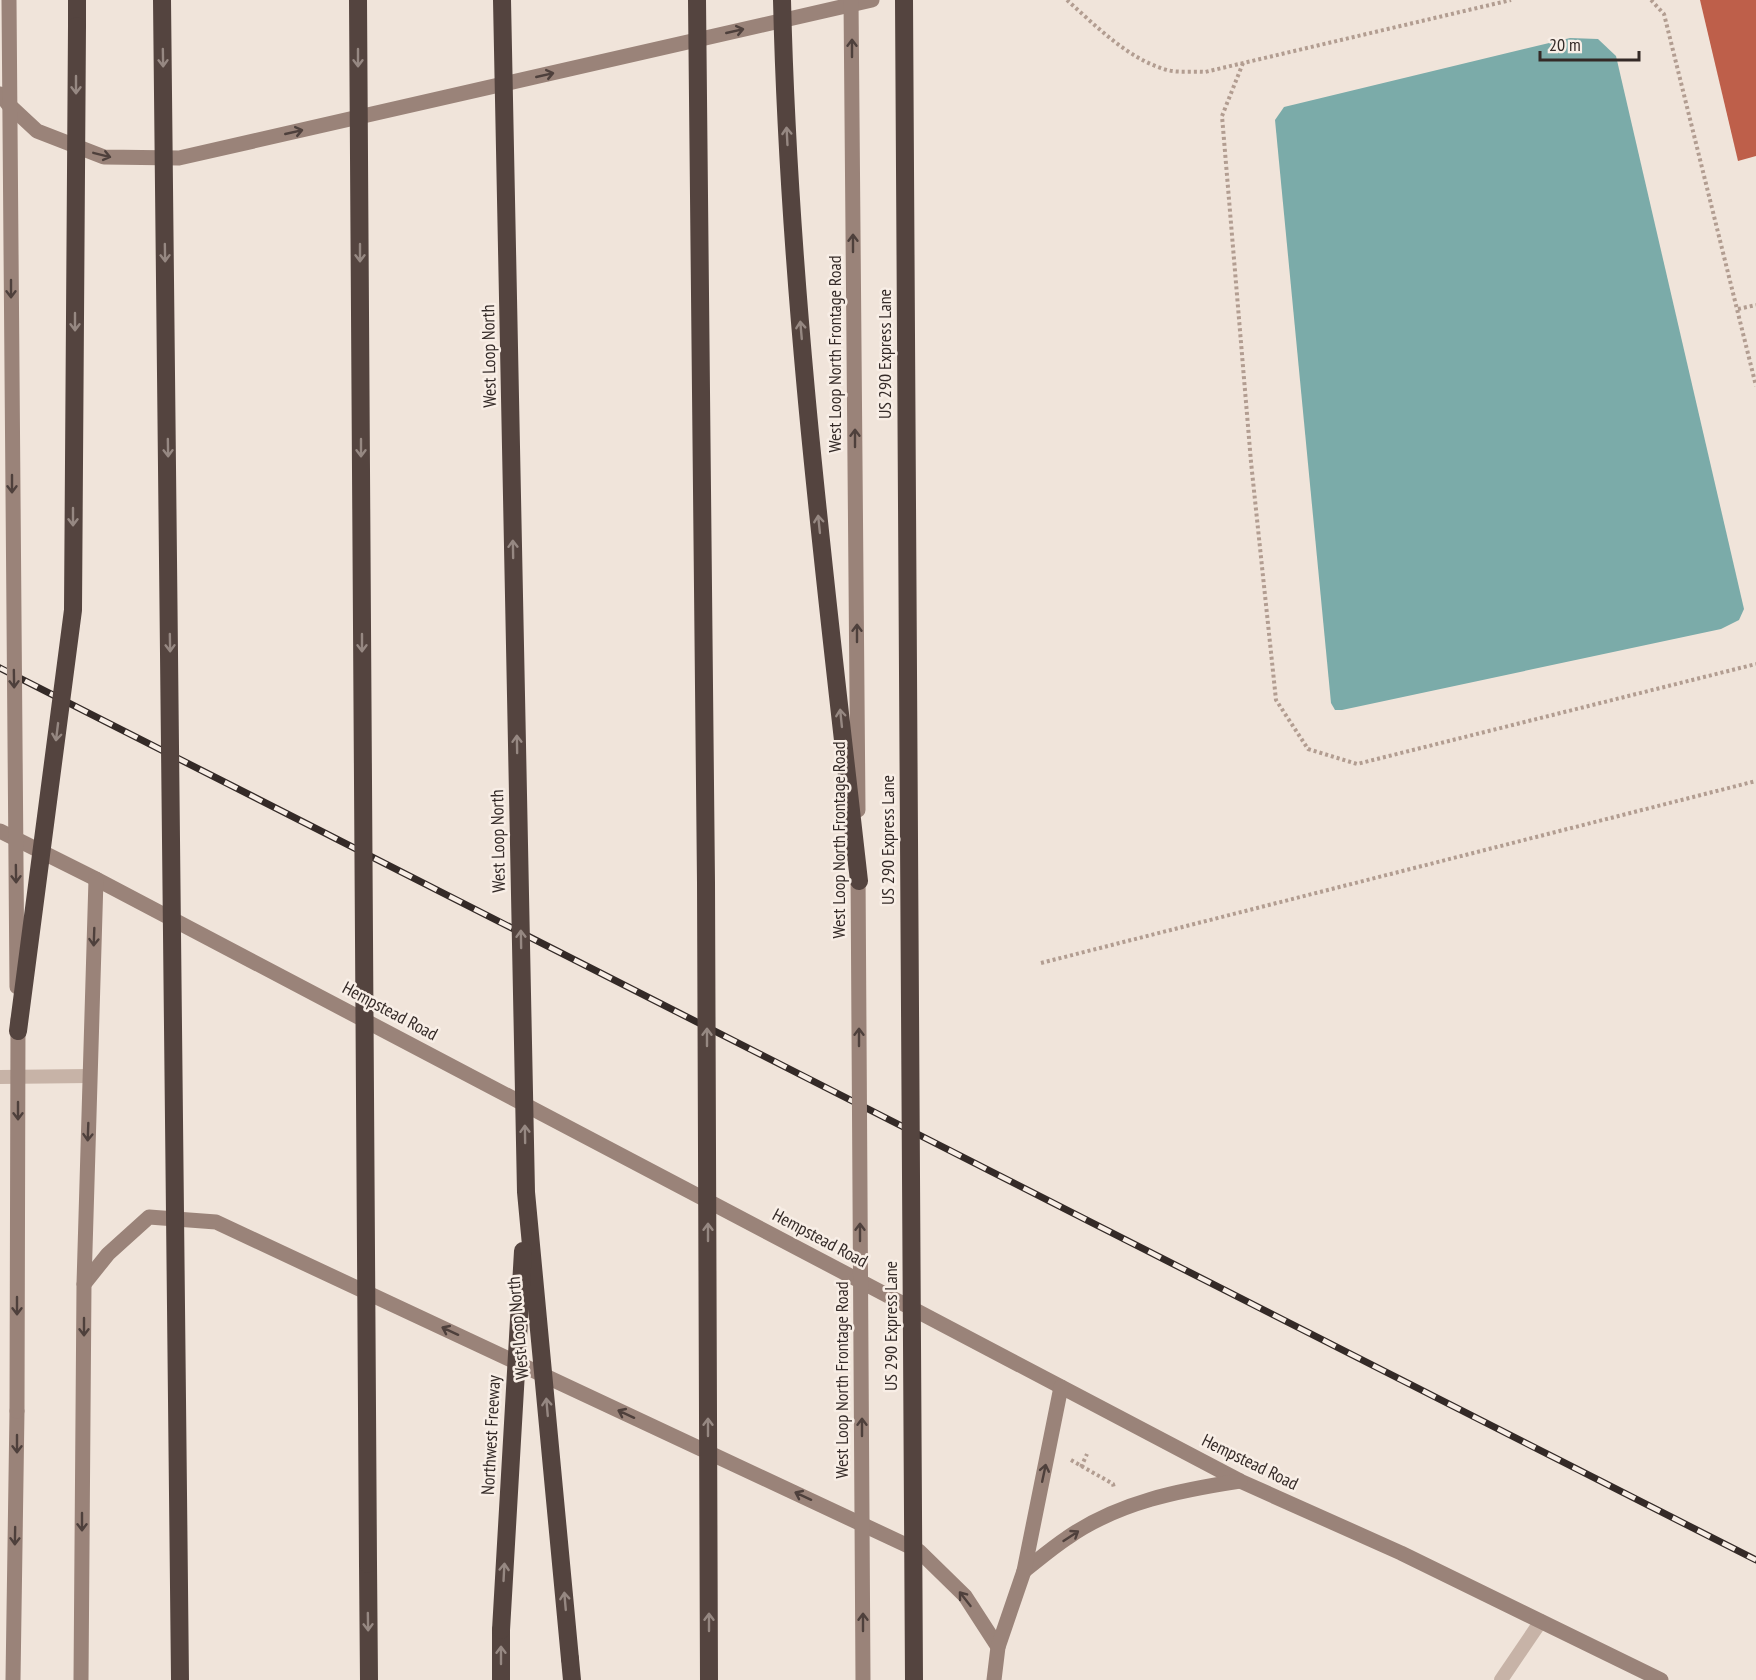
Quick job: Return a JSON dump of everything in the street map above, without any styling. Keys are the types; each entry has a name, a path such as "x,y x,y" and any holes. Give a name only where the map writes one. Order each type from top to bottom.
{"highway":[{"path":"18,1031 73,610 77,0"},
{"path":"162,0 180,1680"},
{"path":"358,0 369,1680"},
{"name":"West Loop North","path":"502,0 526,1192 572,1680"},
{"path":"697,0 706,894 709,1680"},
{"path":"782,0 784,85 795,266 816,496 859,881"},
{"name":"US 290 Express Lane","path":"904,0 914,1680"},
{"name":"Northwest Freeway","path":"501,1680 501,1630 526,1192"}],"main road":[{"path":"9,0 18,1031 13,1680"},
{"name":"West Loop North Frontage Road","path":"851,0 863,1680"},
{"path":"0,94 37,131 104,157 179,159 873,0"},
{"name":"Hempstead Road","path":"0,831 96,879 1240,1481 1401,1553 1661,1680"},
{"path":"81,1680 84,1284 96,879"},
{"path":"84,1284 108,1254 149,1216 216,1222 919,1551 965,1596 998,1647"},
{"path":"994,1680 998,1647 1024,1571 1062,1387"},
{"path":"1024,1571 1068,1537 1121,1510 1184,1489 1240,1481"}],"lane":[{"path":"0,1077 90,1076"},
{"path":"1501,1680 1541,1621"}],"path":[{"path":"1067,0 1097,27 1134,55 1168,70 1205,72 1511,0"},
{"path":"1651,0 1664,14 1756,386"},
{"path":"1243,63 1222,116 1251,462 1276,700 1308,749 1357,764 1756,664"},
{"path":"1738,309 1756,305"},
{"path":"1041,963 1756,781"},
{"path":"1081,1467 1087,1454"},
{"path":"1069,1458 1113,1484 1115,1492"}],"water":[{"path":"1570,38 1598,39 1616,56 1744,609 1739,620 1721,629 1335,710 1331,703 1275,120 1284,107"}],"building":[{"path":"1700,0 1756,0 1756,156 1738,161"}],"railway":[{"path":"0,668 1756,1560"}]}
